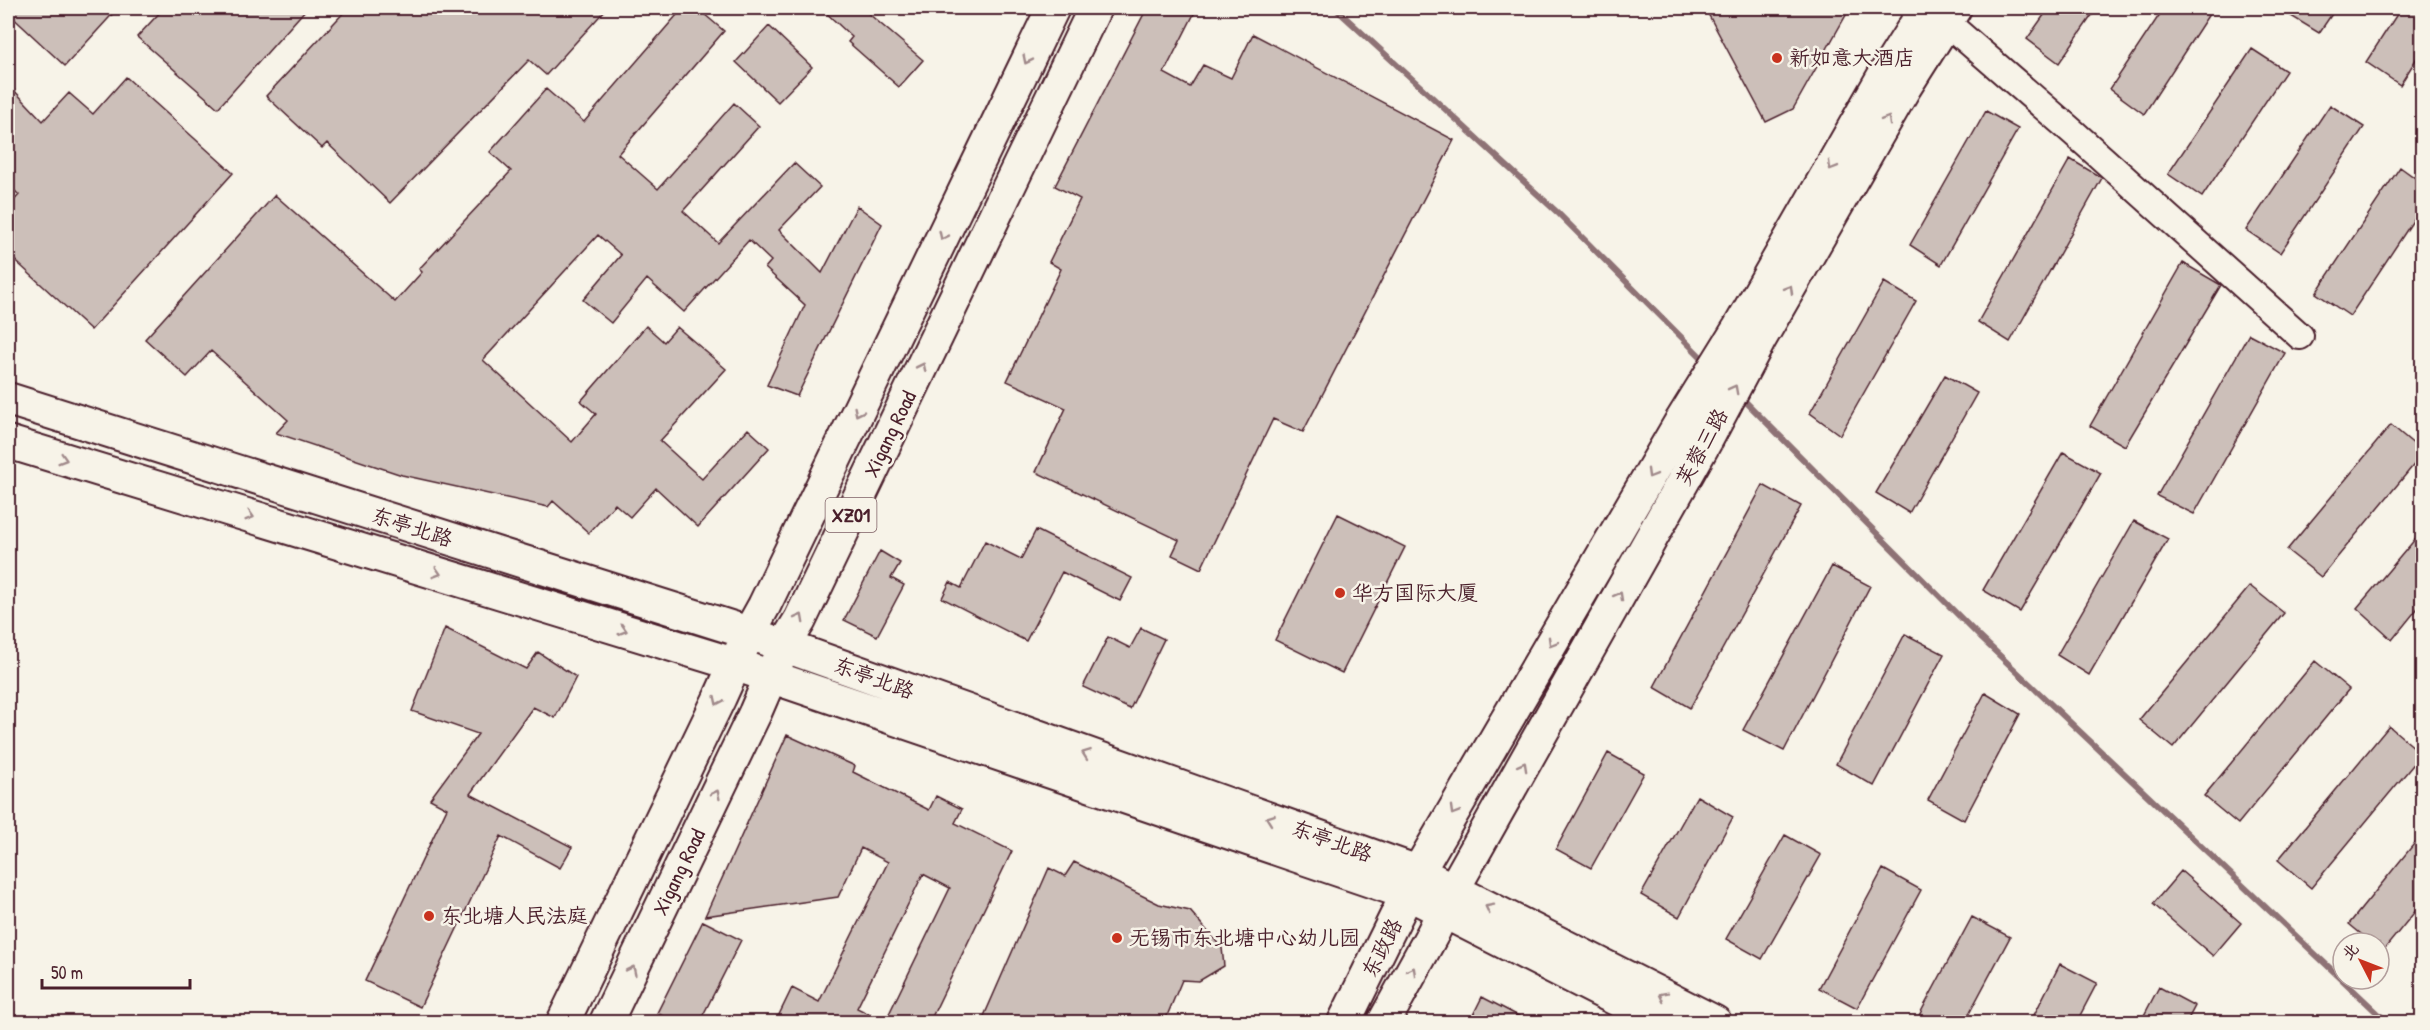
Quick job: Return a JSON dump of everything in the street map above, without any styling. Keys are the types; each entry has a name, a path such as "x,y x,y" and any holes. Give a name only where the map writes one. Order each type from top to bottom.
{"main road":[{"name":"Xigang Road","path":"564,1023 734,664 775,584 1053,8"},
{"name":"Xigang Road","path":"606,1023 755,713 784,646 800,620 1095,8"},
{"name":"芙蓉三路","path":"1448,901 1707,439 1750,334 1884,75 1942,12"},
{"name":"芙蓉三路","path":"1413,883 1680,423 1750,334"},
{"name":"东亭北路","path":"8,399 749,633 1413,883 1661,1023"},
{"name":"东亭北路","path":"8,442 734,664 1413,883"},
{"name":"东政路","path":"1344,1023 1413,883"},
{"name":"东亭北路","path":"1448,901 1715,1023"},
{"name":"东政路","path":"1384,1023 1448,901"}],"street":[{"path":"1942,12 2300,336"}],"building":[{"path":"8,8 118,8 65,66 8,13"},
{"path":"164,8 307,8 218,108 137,37"},
{"path":"348,8 607,8 546,75 529,60 390,203 327,143 322,148 266,96"},
{"path":"683,8 697,8 724,31 618,154 658,189 734,103 759,126 683,211 718,243 794,163 820,187 779,230 822,273 857,206 882,224 797,396 767,385 805,305 765,268 771,261 749,240 684,312 647,279 611,323 583,300 621,255 598,235 483,360 572,442 596,414 581,401 646,326 664,342 677,327 726,369 660,441 702,479 748,429 769,448 698,527 656,488 630,517 615,504 589,533 553,501 548,507 402,475 276,433 288,420 211,351 187,377 145,339 275,195 395,302 422,272 419,269 511,171 490,152 546,89 584,122"},
{"path":"821,8 862,8 923,60 899,87 848,42 852,37"},
{"path":"1147,8 1197,8 1164,73 1190,87 1203,65 1231,78 1253,34 1454,140 1303,432 1273,419 1201,569 1172,555 1179,540 1036,472 1066,408 1007,381 1061,269 1049,262 1080,199 1055,186"},
{"name":"新如意大酒店","path":"1705,8 1850,8 1793,109 1766,122"},
{"path":"2049,8 2097,8 2059,63 2027,39"},
{"path":"2164,8 2213,8 2144,114 2110,89"},
{"path":"2278,8 2336,8 2319,33"},
{"path":"2401,8 2422,8 2422,50 2400,85 2366,62"},
{"path":"769,26 812,67 778,102 736,62"},
{"path":"2252,49 2286,71 2202,197 2168,174"},
{"path":"126,77 233,173 91,330 8,254 8,207 19,195 8,184 8,84 43,121 69,93 93,114"},
{"path":"2330,105 2364,127 2280,253 2246,230"},
{"path":"1986,111 2018,129 1941,265 1910,245"},
{"path":"2070,159 2102,178 2010,342 1978,322"},
{"path":"2400,167 2422,183 2422,207 2350,316 2316,293"},
{"path":"2183,263 2221,285 2125,446 2090,426"},
{"path":"1884,282 1916,301 1840,435 1810,413"},
{"path":"2249,334 2285,353 2194,514 2157,496"},
{"path":"1945,375 1977,393 1909,513 1876,493"},
{"path":"2391,425 2422,451 2422,455 2321,577 2287,550"},
{"path":"2063,452 2101,473 2020,612 1983,590"},
{"path":"1763,485 1801,506 1690,708 1654,687"},
{"name":"华方国际大厦","path":"1338,514 1405,547 1342,673 1275,640"},
{"path":"2134,521 2168,539 2089,675 2057,655"},
{"path":"1036,530 1132,578 1120,601 1062,572 1026,641 942,598 950,582 961,588 985,541 1021,559"},
{"path":"2422,531 2422,603 2392,640 2357,608"},
{"path":"880,551 900,563 891,578 904,585 877,636 844,620"},
{"path":"1832,566 1870,586 1784,751 1743,730"},
{"path":"2250,586 2284,613 2173,748 2139,720"},
{"path":"445,628 526,669 538,652 576,677 555,718 533,707 470,794 572,847 560,868 501,836 420,1007 365,981 447,808 430,799 478,734 412,711"},
{"path":"1141,628 1164,639 1130,709 1083,687 1108,637 1130,648"},
{"path":"1905,634 1944,654 1874,786 1836,764"},
{"path":"2315,661 2349,689 2238,824 2204,796"},
{"path":"1985,693 2020,714 1964,820 1928,800"},
{"path":"2389,726 2422,754 2311,888 2278,860"},
{"path":"787,735 855,766 853,772 929,810 936,796 962,809 955,823 1012,851 929,1023 775,1023 792,988 819,1002 888,862 861,848 838,897 705,916","holes":["923,874 950,888 885,1022 857,1008"]},
{"path":"1608,753 1644,773 1591,868 1556,849"},
{"path":"1697,796 1733,817 1679,917 1641,895"},
{"path":"2422,834 2422,903 2391,941 2391,931 2357,931 2349,924"},
{"path":"1785,835 1821,855 1762,959 1726,939"},
{"name":"无锡市东北塘中心幼儿园","path":"1074,862 1159,904 1190,911 1222,948 1224,966 1199,981 1182,980 1164,1023 981,1023 1049,868 1065,876"},
{"path":"1883,869 1921,890 1857,1008 1819,988"},
{"path":"2181,871 2241,923 2213,956 2153,904"},
{"path":"1972,917 2010,937 1964,1023 1915,1023"},
{"path":"703,921 741,940 699,1023 676,1023 657,1013"},
{"path":"2060,964 2097,983 2076,1023 2030,1023"},
{"path":"2159,987 2195,1006 2186,1023 2140,1023"},
{"path":"1482,997 1532,1023 1469,1023"}],"waterway":[{"path":"1335,8 1558,213 1706,362"},
{"path":"1741,397 1980,637 2387,1022"}],"place":[{"name":"新如意大酒店","path":"1777,58"},
{"name":"华方国际大厦","path":"1340,593"},
{"name":"东北塘人民法庭","path":"429,916"},
{"name":"无锡市东北塘中心幼儿园","path":"1117,938"}]}
